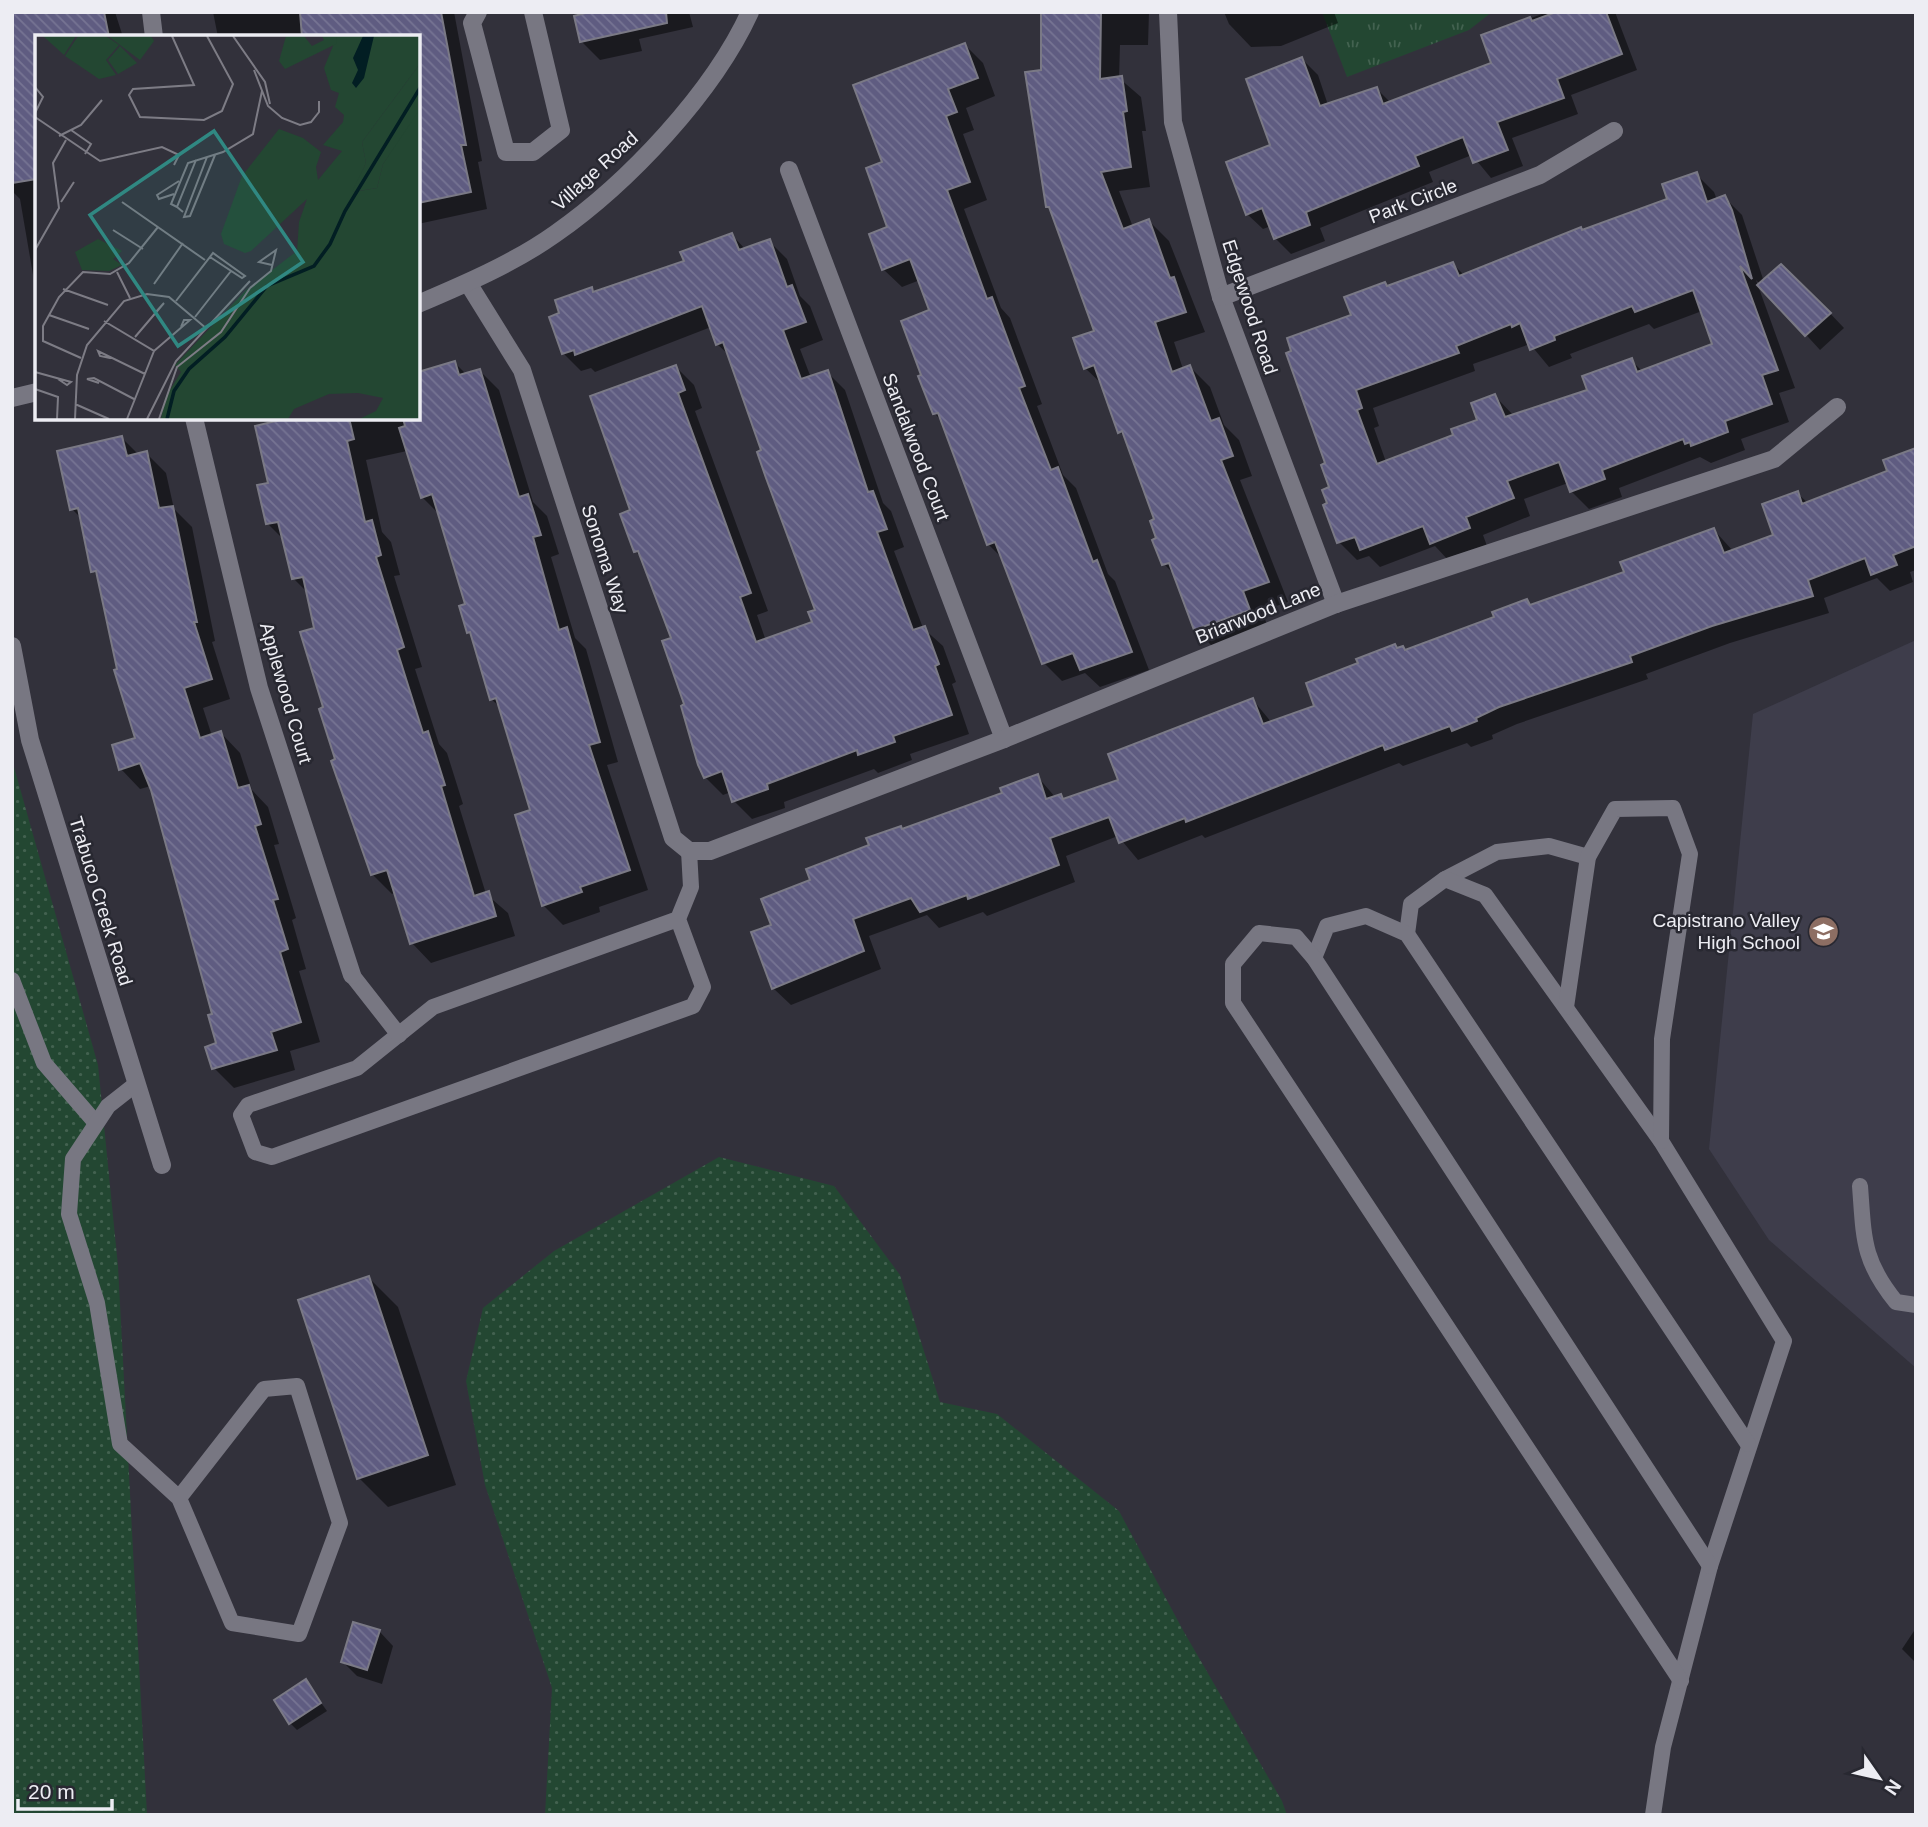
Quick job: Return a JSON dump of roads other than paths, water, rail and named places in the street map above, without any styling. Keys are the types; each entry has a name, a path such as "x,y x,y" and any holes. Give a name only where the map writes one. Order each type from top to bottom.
{"street":[{"path":"151,12 154,35"},
{"path":"478,12 472,23 506,152 533,152 561,130 533,12"},
{"name":"Village Road","path":"420,303 468,283 555,234 637,165 705,87 739,36 750,12"},
{"name":"Edgewood Road","path":"1168,12 1174,122 1221,298 1336,604"},
{"name":"Park Circle","path":"1221,298 1540,175 1614,131"},
{"name":"Sandalwood Court","path":"789,170 1004,739"},
{"name":"Sonoma Way","path":"468,283 522,370 673,838 689,851"},
{"path":"12,398 35,392"},
{"name":"Briarwood Lane","path":"689,851 710,851 1004,739 1336,604 1774,459 1837,407"},
{"name":"Applewood Court","path":"194,420 259,688 352,975"},
{"name":"Trabuco Creek Road","path":"12,646 30,740 162,1165"}],"lane":[{"path":"1566,1007 1588,857 1615,809 1673,808 1690,855 1662,1039 1661,1141"},
{"path":"1407,934 1411,904 1445,879 1497,852 1549,846 1588,857"},
{"path":"678,919 433,1007 357,1069 247,1105 241,1115 255,1152 272,1157 693,1006 703,987 678,919 691,887 689,851"},
{"path":"1445,879 1485,895 1661,1141 1784,1341 1710,1566 1657,1772 1653,1815"},
{"path":"1314,958 1327,926 1366,916 1407,934 1748,1444"},
{"path":"1681,1681 1233,1003 1233,964 1259,933 1296,937 1314,958 1710,1566"},
{"path":"352,975 399,1035"},
{"path":"12,979 44,1063 95,1122"},
{"path":"135,1084 108,1106 95,1122 73,1160 69,1214 97,1303 120,1444 179,1498 232,1623 299,1634 340,1523 297,1386 264,1389 179,1498"},
{"path":"1860,1186 1865,1249 1876,1277 1896,1302 1916,1305"}],"place":[{"name":"Capistrano Valley High School","path":"1823,931"}]}
